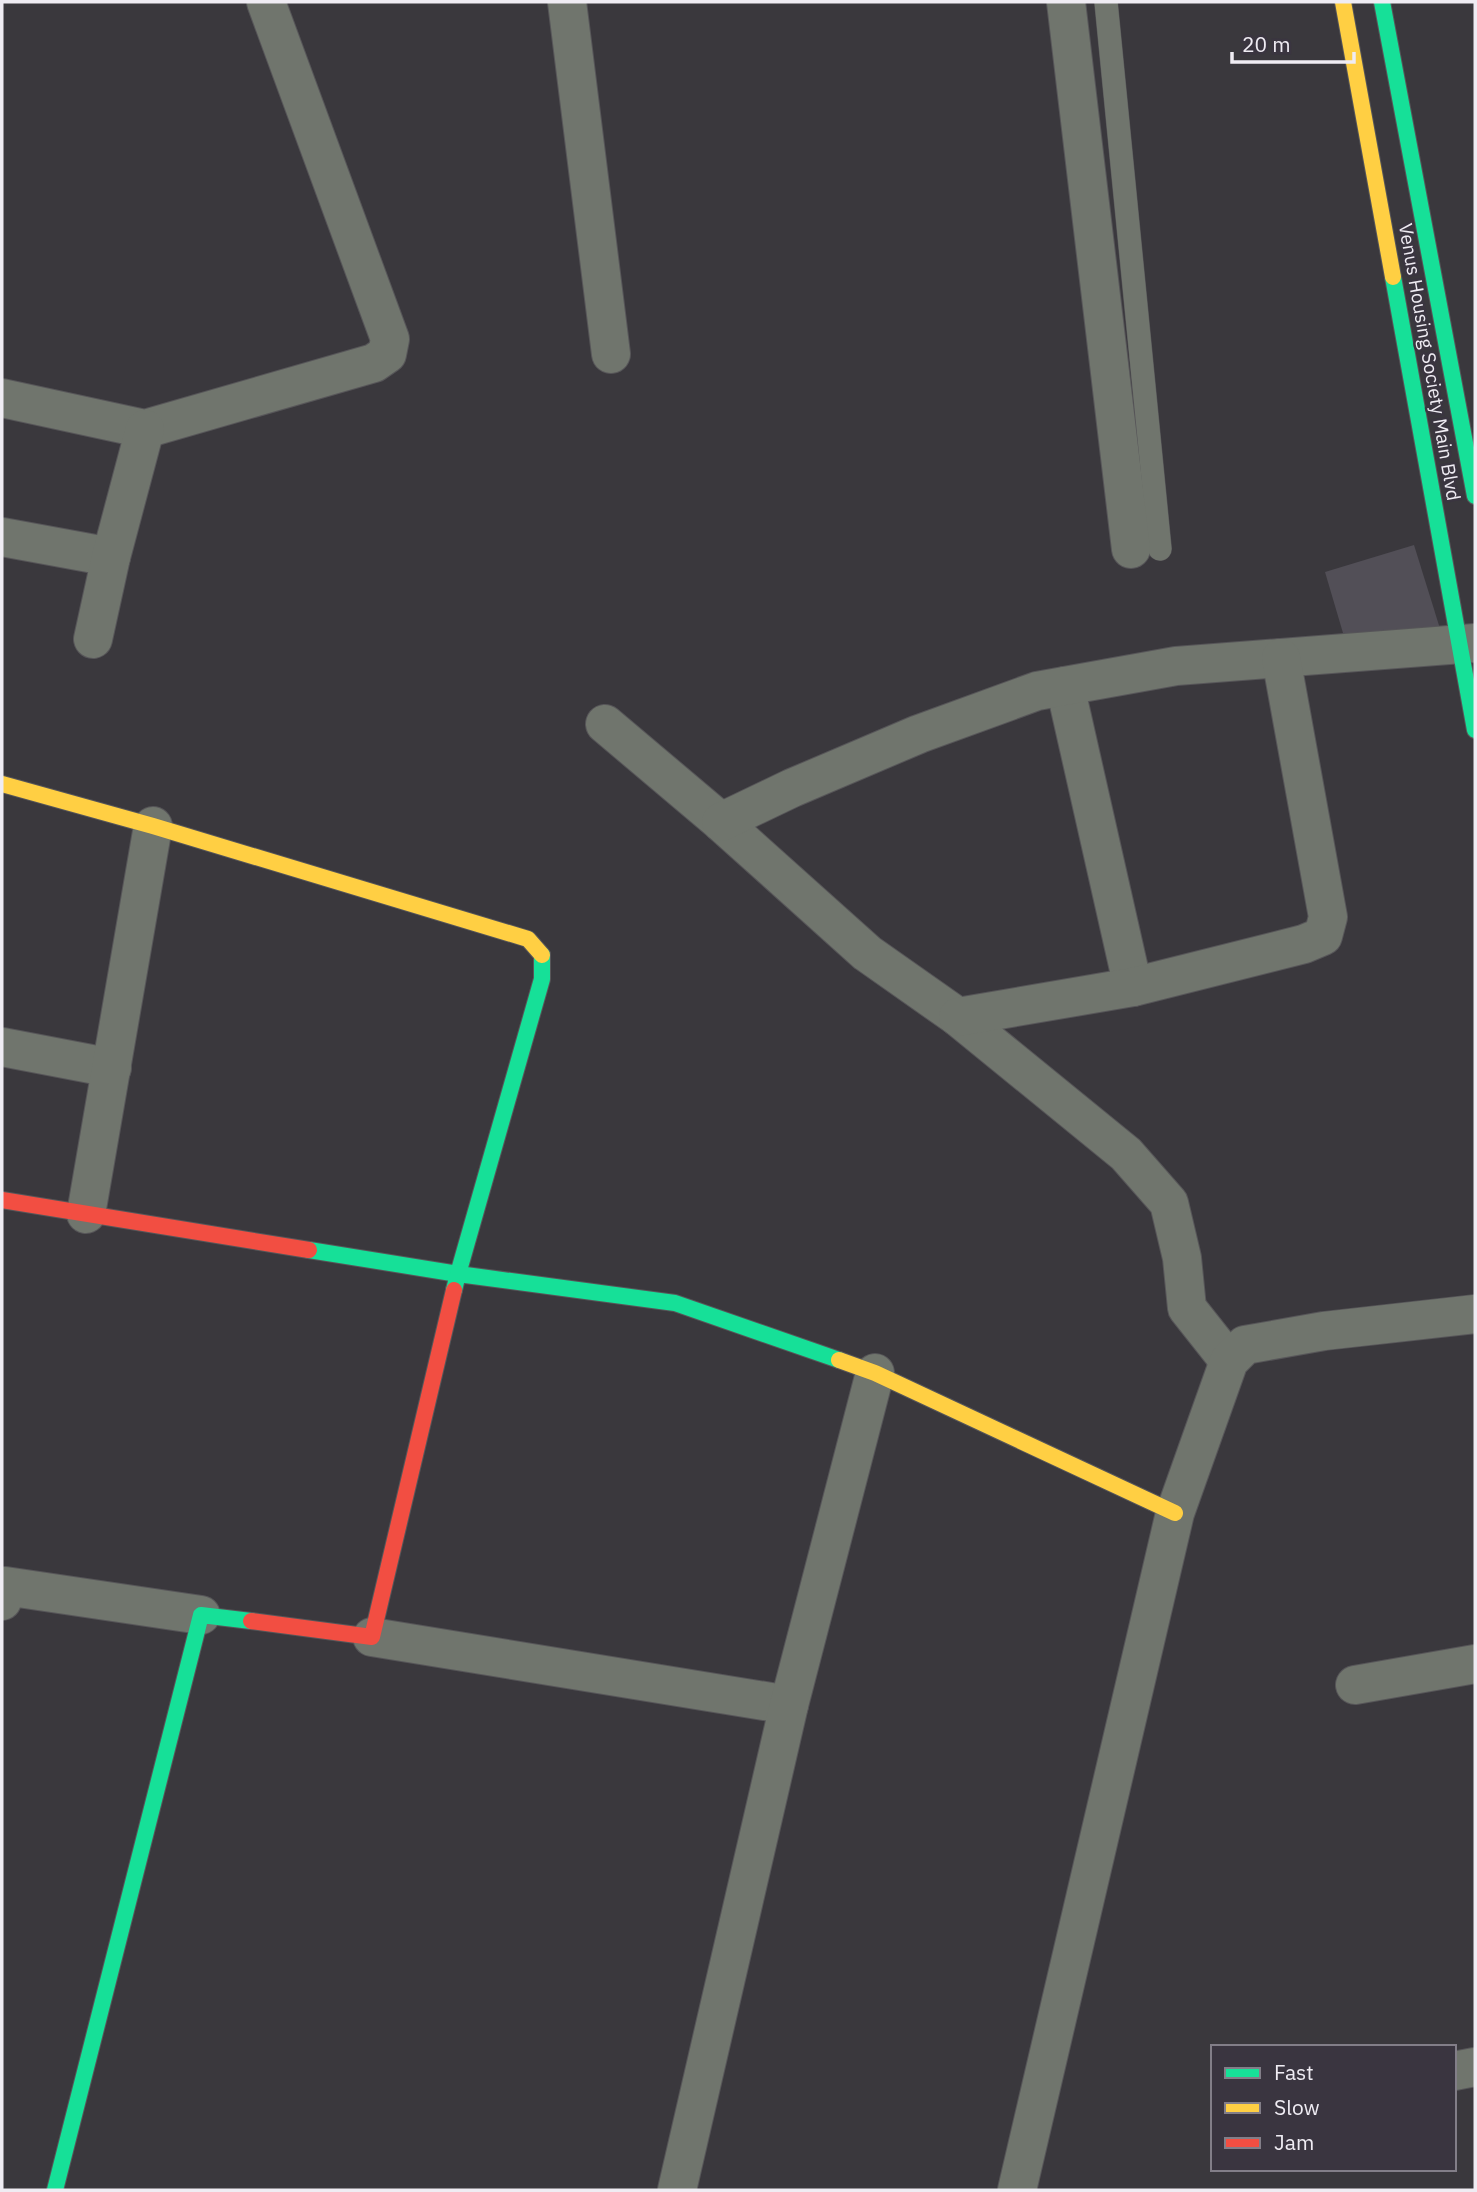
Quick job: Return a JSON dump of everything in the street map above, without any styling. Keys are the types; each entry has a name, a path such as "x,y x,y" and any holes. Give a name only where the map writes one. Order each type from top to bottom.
{"street":[{"path":"2,398 145,429 374,363 387,354 390,339 266,2"},
{"path":"567,2 611,354"},
{"path":"1066,2 1146,549"},
{"name":"Venus Housing Society Main Blvd","path":"1343,2 1468,644 1475,730"},
{"name":"Venus Housing Society Main Blvd","path":"1382,2 1475,496"},
{"path":"93,639 111,556 145,429"},
{"path":"2,537 111,556"},
{"path":"721,822 919,734 1037,691 1176,666 1468,644"},
{"path":"958,1017 1133,987 1304,944 1323,936 1328,917 1281,658"},
{"path":"1065,685 1133,987"},
{"path":"605,724 721,822 867,953 958,1017 1126,1154 1169,1203 1182,1258 1186,1308 1229,1361"},
{"path":"2,784 153,826 528,939 542,955 542,979 458,1274 372,1637"},
{"path":"86,1214 153,826"},
{"path":"2,1047 112,1068"},
{"path":"2,1200 458,1274 675,1303 875,1373 1175,1513"},
{"path":"1017,2190 1175,1513 1229,1361 1245,1345 1324,1331 1475,1314"},
{"path":"677,2190 789,1705 875,1373"},
{"path":"2,1601 5,1586 372,1637 789,1705"},
{"path":"55,2190 201,1615"},
{"path":"1356,1685 1475,1664"},
{"path":"1456,2071 1475,2067"}],"lane":[{"path":"1106,2 1146,549"}],"building":[{"path":"1414,545 1442,635 1343,633 1325,572"}],"traffic: fast":[{"path":"1382,2 1475,496"},
{"path":"1393,277 1475,730"},
{"path":"309,1250 458,1274 542,979 542,955"},
{"path":"454,1290 458,1274 675,1303 839,1360"},
{"path":"55,2190 201,1615 251,1621"}],"traffic: slow":[{"path":"1343,2 1393,277"},
{"path":"2,784 153,826 528,939 542,955"},
{"path":"839,1360 875,1373 1175,1513"}],"traffic: jam":[{"path":"2,1200 309,1250"},
{"path":"251,1621 372,1637 454,1290"}]}
